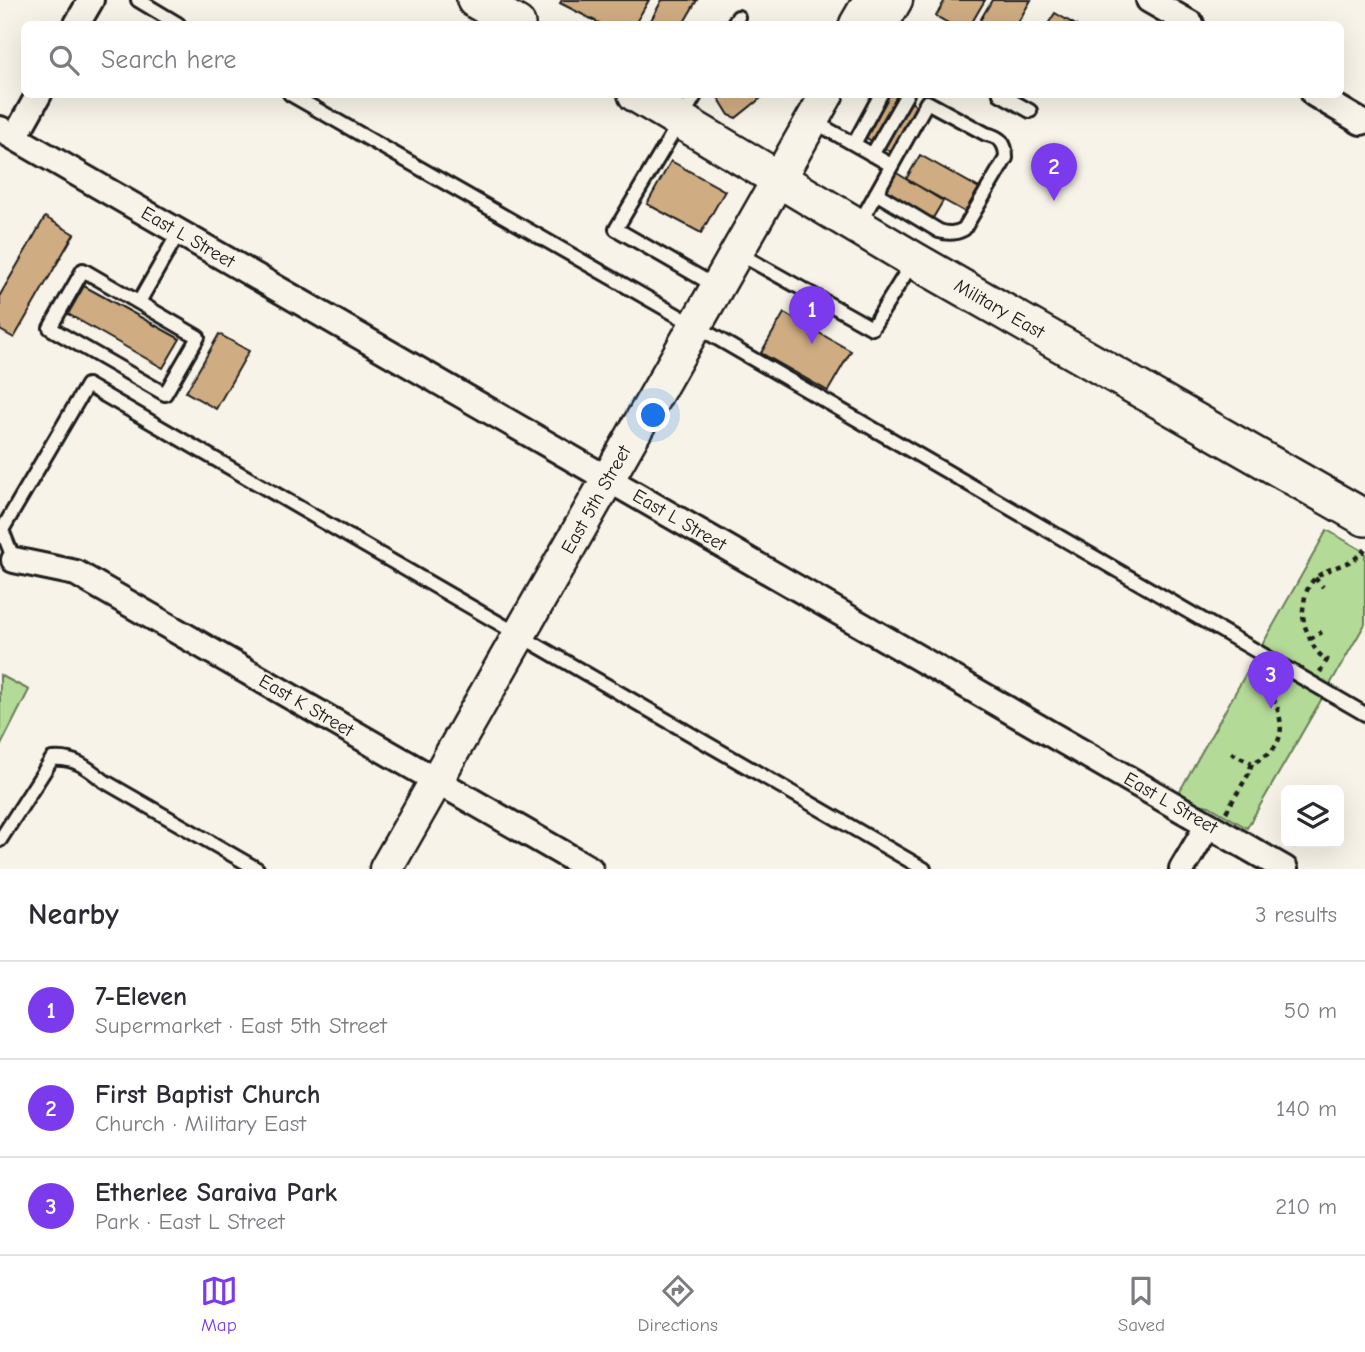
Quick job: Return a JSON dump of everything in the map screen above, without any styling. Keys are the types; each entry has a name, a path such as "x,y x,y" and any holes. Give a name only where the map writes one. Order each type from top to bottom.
{"main road":[{"name":"Military East","path":"651,98 689,108 779,179 914,260 1365,518"}],"street":[{"path":"79,21 91,0"},
{"path":"858,21 870,0"},
{"path":"884,21 896,0"},
{"path":"1149,0 1186,21"},
{"path":"8,133 36,98"},
{"path":"1321,98 1361,122"},
{"name":"East 5th Street","path":"387,869 820,108"},
{"name":"East L Street","path":"8,133 1285,869"},
{"name":"East K Street","path":"14,560 76,573 590,869"},
{"path":"1182,869 1208,825"}],"lane":[{"path":"138,0 173,21"},
{"path":"297,98 696,326 1365,715"},
{"path":"854,144 879,98"},
{"path":"872,155 904,98"},
{"path":"858,226 923,98 1002,141 1006,148 1006,158 964,229 959,232 947,234 876,193"},
{"path":"1007,98 1030,111"},
{"path":"689,108 617,229 718,287"},
{"path":"820,108 854,144 891,165"},
{"path":"139,302 178,232"},
{"path":"737,253 872,328 914,260"},
{"path":"83,270 139,302 198,337 165,394 50,328 83,270"},
{"path":"14,560 2,530 87,385 924,869"},
{"path":"0,840 52,759 64,758 82,763 104,781 257,869"}],"path":[{"path":"1231,753 1252,763 1265,758 1274,749 1279,739 1281,716 1273,697 1282,681 1294,688 1307,663 1320,672 1326,660 1318,655 1304,624 1305,593 1324,570 1358,559 1365,549"},
{"path":"1315,578 1323,587"},
{"path":"1310,639 1322,632"},
{"path":"1208,825 1227,812 1252,763"}],"green space":[{"path":"1327,530 1365,552 1365,624 1247,828 1209,806 1194,803 1178,794"},
{"path":"0,675 29,690 0,747"}],"building":[{"path":"562,0 649,0 637,21 595,21 560,3"},
{"path":"662,0 697,0 685,21 651,21"},
{"path":"945,0 985,0 973,21 945,21 936,16"},
{"path":"992,0 1031,0 1019,21 980,21"},
{"path":"1055,13 1069,21 1050,21"},
{"path":"718,98 761,98 736,118 729,115"},
{"path":"878,98 904,98 926,111 899,157 858,133"},
{"path":"920,155 979,188 965,212 906,179"},
{"path":"671,161 725,191 701,233 647,204"},
{"path":"885,166 943,201 926,230 868,196"},
{"path":"45,217 74,234 14,338 0,330 0,295"},
{"path":"84,286 180,339 163,368 68,314"},
{"path":"784,313 851,351 828,391 761,353"},
{"path":"219,334 249,351 216,409 186,392"}],"place":[{"name":"First Baptist Church","path":"1054,201"},
{"name":"7-Eleven","path":"812,344"},
{"name":"Etherlee Saraiva Park","path":"1271,709"}]}
